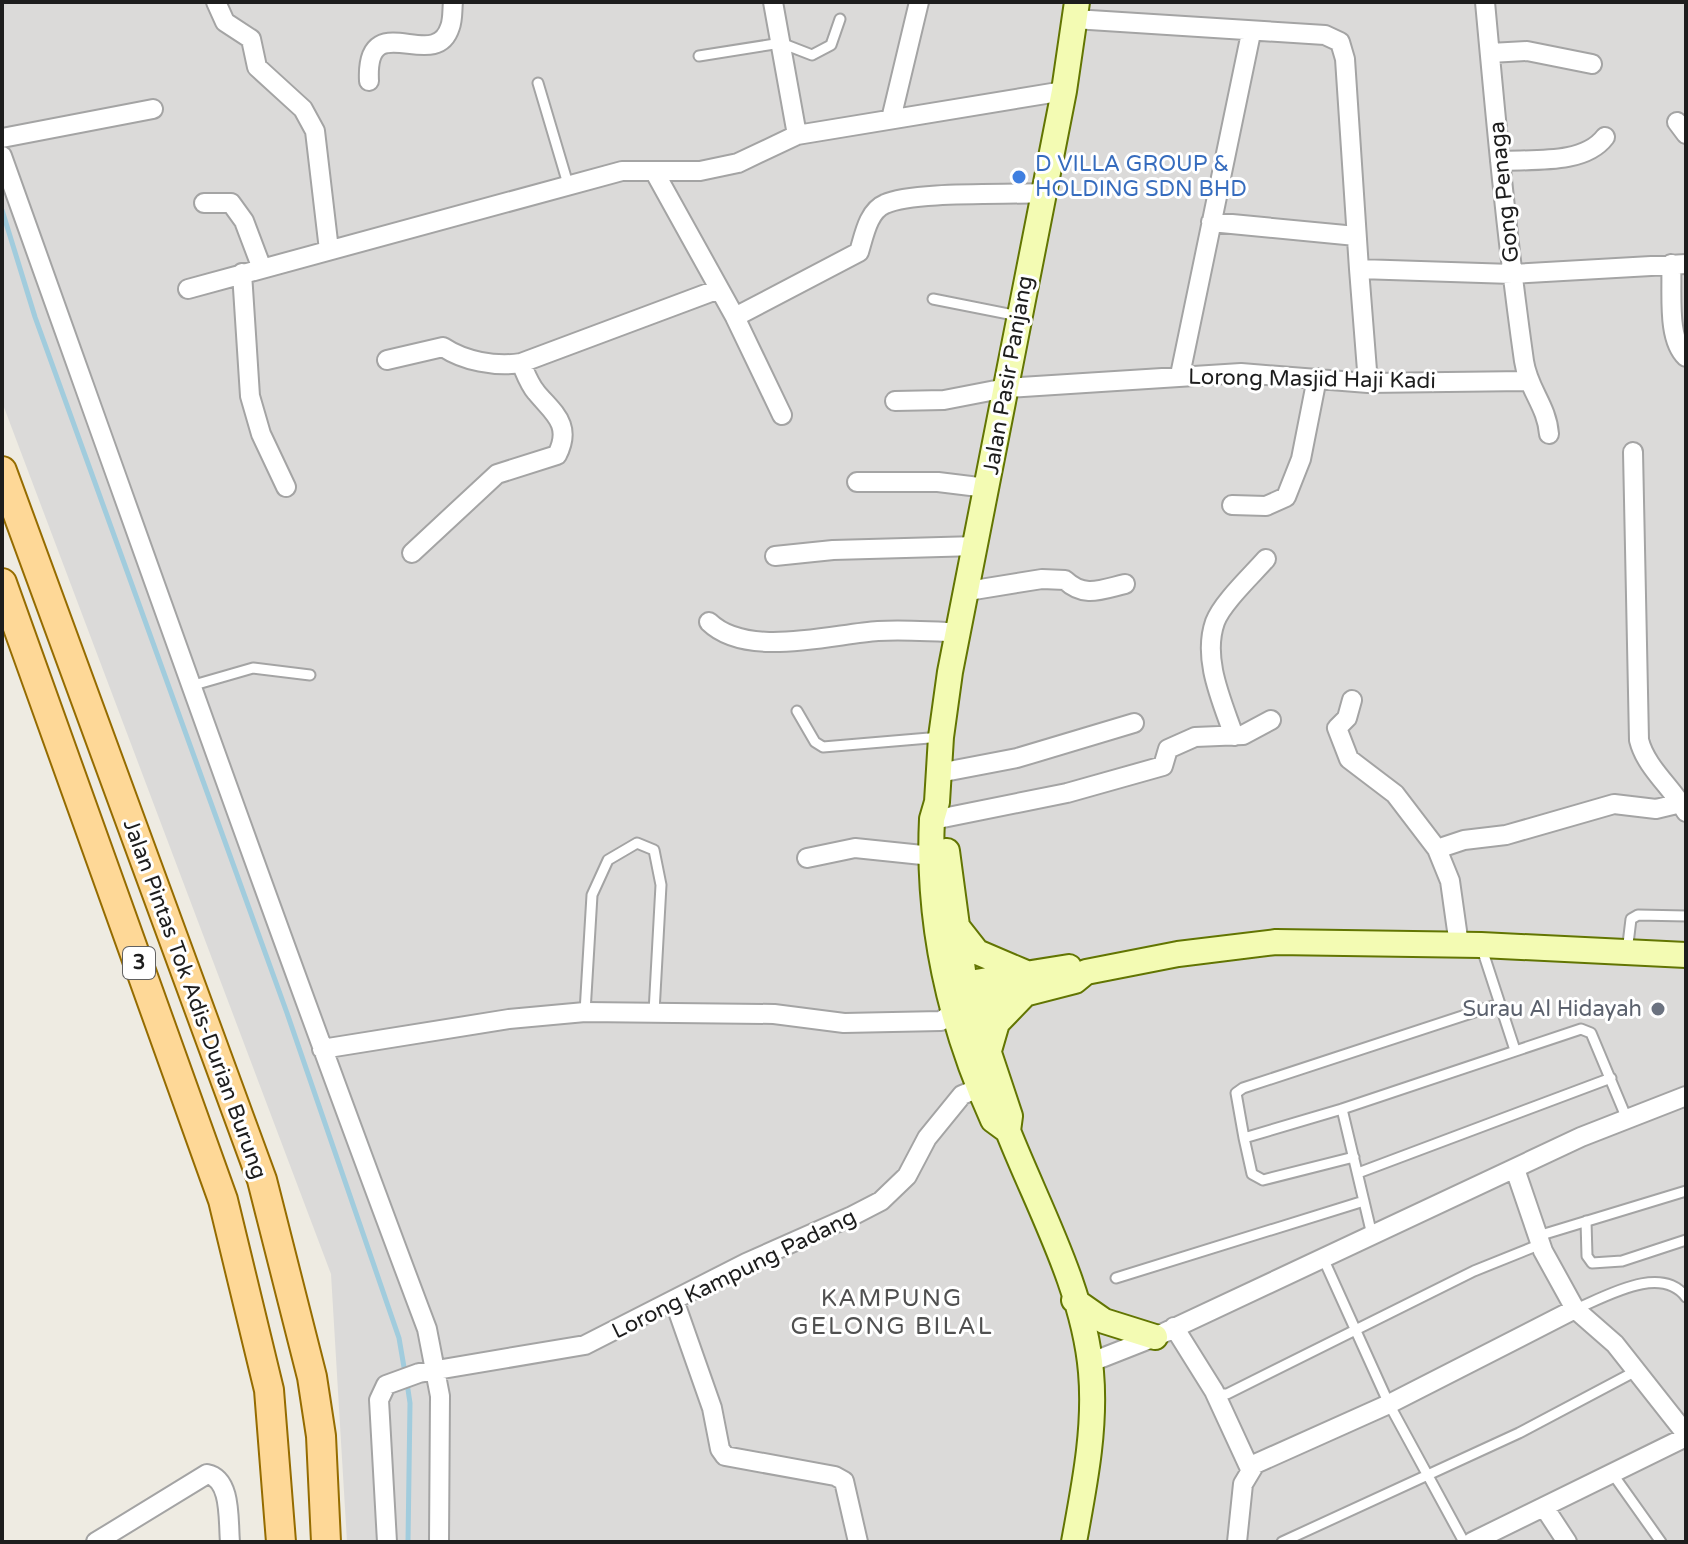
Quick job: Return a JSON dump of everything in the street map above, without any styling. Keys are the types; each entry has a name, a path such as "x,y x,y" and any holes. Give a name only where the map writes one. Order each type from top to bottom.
{"main road":[{"name":"Jalan Pasir Panjang","path":"940,810 940,753 959,632 1064,91 1075,10"},
{"name":"Jalan Pintas Tok Adis-Durian Burung","path":"2,471 262,1180 303,1335 321,1436 326,1542"},
{"name":"Jalan Pintas Tok Adis-Durian Burung","path":"2,583 223,1200 261,1347 276,1440 281,1542"},
{"path":"940,810 932,819 937,931 956,985 979,1088 993,1120 1008,1131"},
{"path":"940,810 954,922 956,985"},
{"path":"954,922 977,952 1029,982"},
{"path":"956,985 1075,981 1086,972 1178,954 1276,942 1470,945 1686,955"},
{"path":"962,1010 1029,982"},
{"path":"988,1054 997,1023 1029,982"},
{"path":"962,1010 988,1054 1010,1116 1008,1131 1074,1300 1089,1363 1088,1452 1074,1542"},
{"path":"1074,1300 1104,1321 1164,1332"}],"street":[{"path":"216,2 225,22 251,39 257,67 309,119 318,148 329,250"},
{"path":"369,81 368,61 380,44 432,45 441,41 451,25 453,2"},
{"path":"773,2 797,135"},
{"path":"891,119 919,2"},
{"name":"Gong Penaga","path":"1485,2 1512,274 1528,381"},
{"path":"1075,10 1251,33 1325,35 1340,42 1345,59 1368,383"},
{"path":"1180,375 1251,33"},
{"path":"1490,53 1527,51 1592,64"},
{"path":"188,289 261,266 622,171 700,171 738,163 797,135 1064,91"},
{"path":"2,138 153,109"},
{"path":"1500,161 1574,155 1594,148 1605,137"},
{"path":"2,156 322,1049 427,1329 428,1372 440,1396 439,1542"},
{"path":"654,171 735,317 782,415"},
{"path":"735,317 859,252 871,217 884,204 917,198 1042,193"},
{"path":"204,203 231,203 244,221 261,266"},
{"path":"1211,222 1356,236"},
{"path":"1359,269 1512,274 1679,264 1675,332 1679,349 1686,357"},
{"path":"242,273 250,396 261,434 286,487"},
{"path":"387,360 443,347 460,357 500,364 521,363 719,289"},
{"path":"412,553 497,474 557,455 562,446 558,415 532,387 521,363"},
{"name":"Lorong Masjid Haji Kadi","path":"895,401 944,400 1006,388 1241,373 1368,383 1528,381"},
{"path":"1232,505 1266,506 1278,504 1286,497 1301,459 1317,378"},
{"path":"1528,381 1546,413 1549,434"},
{"path":"1633,452 1639,740 1646,759 1684,808"},
{"path":"857,482 938,482 987,488"},
{"path":"775,556 833,550 977,546"},
{"path":"1234,736 1214,674 1214,626 1219,615 1266,559"},
{"path":"968,591 1057,579 1065,580 1073,589 1082,591 1125,584"},
{"path":"709,622 717,630 740,637 783,641 873,631 959,632"},
{"path":"1352,700 1349,716 1337,728 1344,751 1355,764 1403,801 1437,849 1470,945"},
{"path":"940,810 1067,793 1145,772 1163,766 1168,749 1183,740 1251,733 1271,720"},
{"path":"940,753 1017,758 1134,723"},
{"path":"1437,849 1464,840 1506,835 1614,804 1656,809 1684,808"},
{"path":"807,858 855,848 932,856"},
{"path":"322,1049 509,1019 585,1012 774,1014 844,1023 941,1021 962,1010"},
{"name":"Lorong Kampung Padang","path":"387,1542 379,1400 380,1391 392,1381 585,1345 746,1263 881,1201 907,1176 927,1138 962,1095 979,1088"},
{"path":"1089,1363 1164,1332 1515,1169 1686,1096"},
{"path":"1472,1542 1686,1435 1615,1344 1575,1309 1540,1240 1515,1169"},
{"path":"674,1300 712,1408 720,1449 725,1456 835,1476 844,1481 858,1542"},
{"path":"1237,1542 1243,1484 1250,1469 1389,1404 1575,1309"},
{"path":"1164,1332 1214,1391 1250,1469"},
{"path":"96,1542 207,1474 217,1478 225,1492 230,1542"},
{"path":"1544,1507 1567,1542"}],"lane":[{"path":"699,56 781,43 812,55 826,50 836,36 840,19"},
{"path":"538,83 568,184"},
{"path":"933,299 1019,316"},
{"path":"194,685 253,668 310,675"},
{"path":"797,711 815,742 823,747 940,753"},
{"path":"585,1012 592,895 608,860 637,843 654,850 661,885 654,1012"},
{"path":"1627,952 1631,919 1638,915 1686,916"},
{"path":"1470,945 1499,1004 1515,1050"},
{"path":"1354,1157 1263,1180 1252,1174 1236,1093 1243,1088 1499,1004"},
{"path":"1244,1138 1342,1109 1574,1029 1587,1030 1627,1119"},
{"path":"1358,1173 1611,1078"},
{"path":"1342,1109 1372,1235"},
{"path":"1214,1391 1227,1394 1540,1240 1586,1221 1686,1191"},
{"path":"1116,1278 1364,1201"},
{"path":"1586,1221 1587,1256 1592,1263 1622,1261 1686,1240"},
{"path":"1323,1258 1389,1404 1464,1542"},
{"path":"1575,1309 1620,1290 1662,1281 1676,1285 1686,1297"},
{"path":"1282,1542 1428,1476 1636,1371"},
{"path":"1612,1473 1661,1542"}],"shaded area":[{"path":"2,2 1686,2 1686,1542 347,1542 331,1274 2,402"}],"waterway":[{"path":"2,210 35,317 287,1013 399,1338 405,1373"},
{"path":"407,1383 410,1403 408,1542"}],"place":[{"name":"D VILLA GROUP & HOLDING SDN BHD","path":"1019,177"},
{"name":"Surau Al Hidayah","path":"1658,1009"}],"district":[{"name":"KAMPUNG GELONG BILAL","path":"892,1312"}]}
